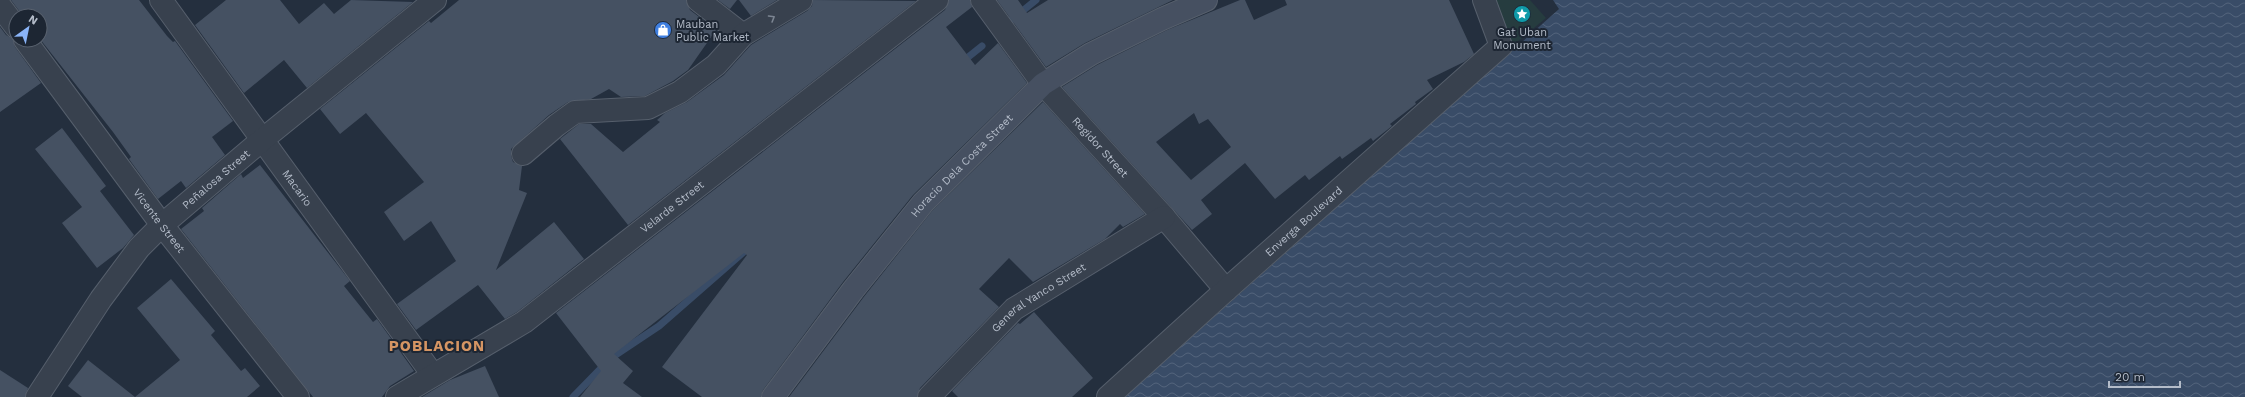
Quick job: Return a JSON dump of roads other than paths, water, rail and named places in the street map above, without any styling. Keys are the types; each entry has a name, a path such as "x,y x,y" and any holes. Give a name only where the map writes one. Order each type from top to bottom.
{"street":[{"name":"Macario","path":"161,0 432,375"},
{"name":"Peñalosa Street","path":"37,397 114,280 139,248 162,225 262,140 435,0"},
{"path":"698,0 743,35"},
{"path":"523,154 575,112 648,108 680,92 716,65 743,35 801,0"},
{"name":"Velarde Street","path":"399,396 432,375 524,322 937,0"},
{"name":"Regidor Street","path":"982,0 1043,84 1164,217 1226,290"},
{"name":"Horacio Dela Costa Street","path":"773,397 853,290 923,203 1043,84 1091,54 1162,19 1206,0"},
{"name":"Enverga Boulevard","path":"1108,397 1226,290 1501,46 1484,0"},
{"path":"0,6 8,16"},
{"name":"Vicente Street","path":"31,48 162,225 298,397"},
{"name":"General Yanco Street","path":"929,397 1014,309 1164,217"}],"water":[{"path":"1553,0 2245,0 2245,397 1124,397 1559,9"}],"waterway":[{"path":"1005,25 1036,0"},
{"path":"962,62 982,46"},
{"path":"573,397 611,358 659,326 746,250"}],"place":[{"name":"Gat Uban Monument","path":"1522,14"},
{"name":"Mauban Public Market","path":"663,30"}],"district":[{"name":"POBLACION","path":"437,346"}]}
